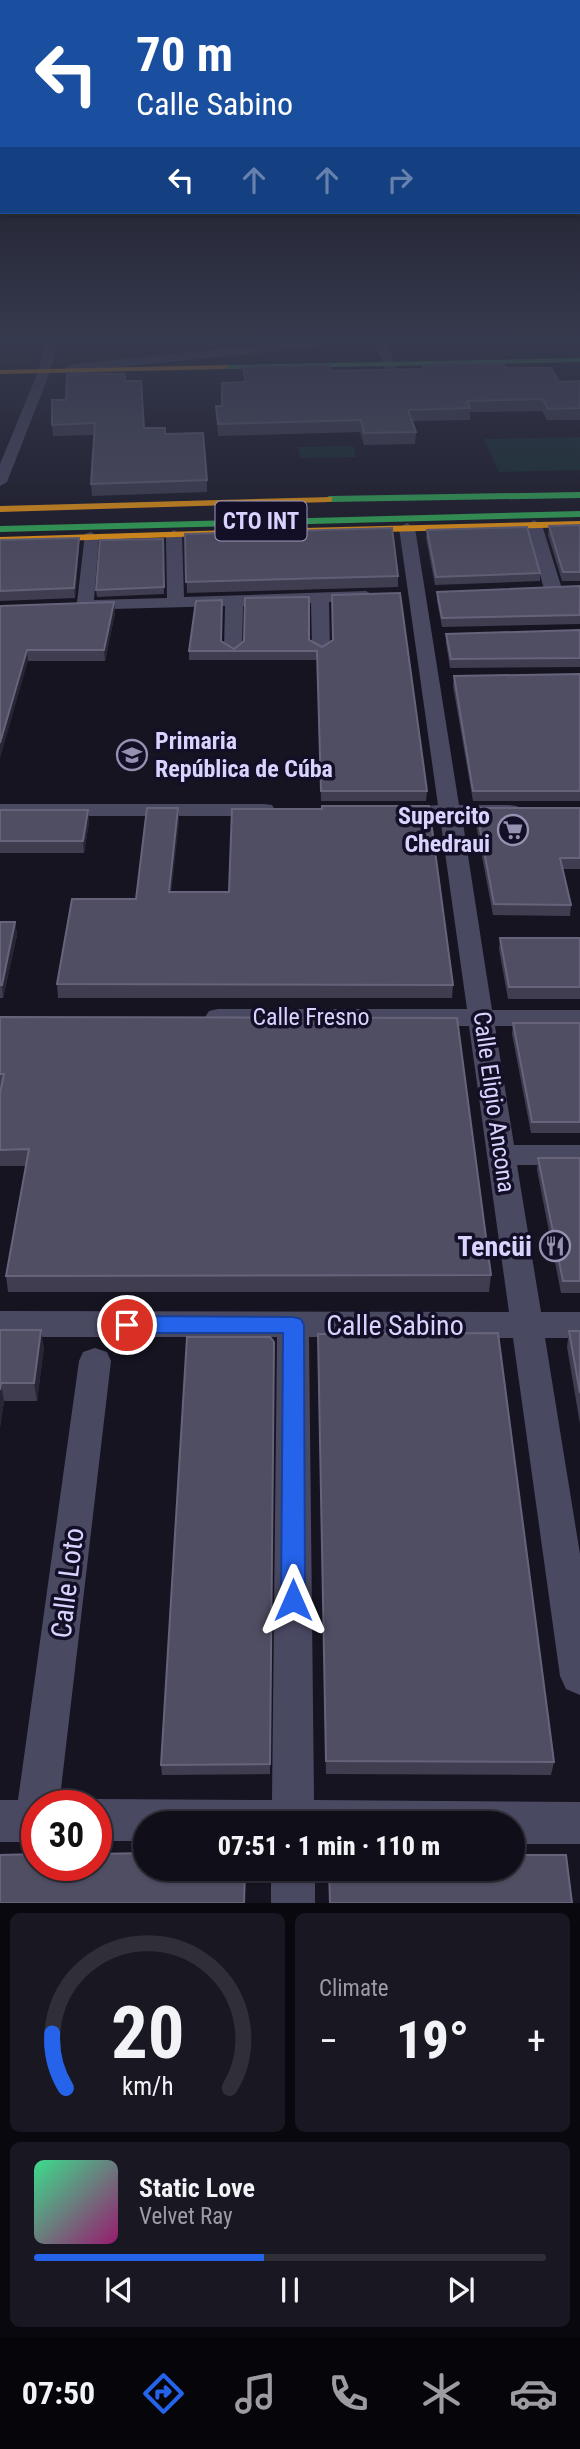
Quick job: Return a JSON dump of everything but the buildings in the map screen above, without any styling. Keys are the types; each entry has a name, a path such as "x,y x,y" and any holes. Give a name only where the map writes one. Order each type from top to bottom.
{"main road":[{"name":"CTO INT","path":"0,509 200,501 580,495"},
{"path":"252,500 312,503 446,501 483,511"},
{"path":"0,518 30,512 166,507 200,501"},
{"name":"CTO INT","path":"0,529 483,511 580,504"},
{"name":"CTO INT","path":"0,518 483,511 580,514"},
{"path":"264,532 322,524 454,521 483,511"},
{"name":"CTO INT","path":"0,540 580,524"},
{"path":"23,528 67,532 148,530 174,535"}],"street":[{"path":"0,482 4,460 17,432"},
{"path":"534,525 553,589"},
{"name":"Calle Eligio Ancona","path":"407,528 411,594 430,636 437,677 450,811 580,1676"},
{"path":"174,535 176,603"},
{"path":"85,606 91,537"},
{"path":"60,607 411,594"},
{"path":"320,597 321,649"},
{"path":"233,650 234,601"},
{"path":"0,810 285,811"},
{"path":"409,811 528,811"},
{"name":"Calle Fresno","path":"190,1017 580,1017"},
{"path":"502,1155 580,1155"},
{"name":"Calle Sabino","path":"0,1324 580,1325"},
{"path":"293,1325 293,1811"},
{"name":"Calle Loto","path":"33,1790 95,1361"},
{"path":"112,1821 133,1821"},
{"path":"525,1823 580,1823"},
{"path":"293,1881 293,1903"}],"green space":[{"path":"580,437 580,470 499,472 484,439"},
{"path":"353,446 356,457 300,458 298,447"}],"traffic: fast":[{"path":"329,499 580,495"},
{"path":"0,529 580,514"}],"traffic: slow":[{"path":"0,509 329,499"},
{"path":"304,531 580,524"},
{"path":"0,540 231,533"}],"place":[{"name":"Primaria República de Cúba","path":"132,755"},
{"name":"Supercito Chedraui","path":"513,830"},
{"name":"Tencüi","path":"555,1246"}],"route":[{"path":"127,1325 293,1325 293,1600"}]}
